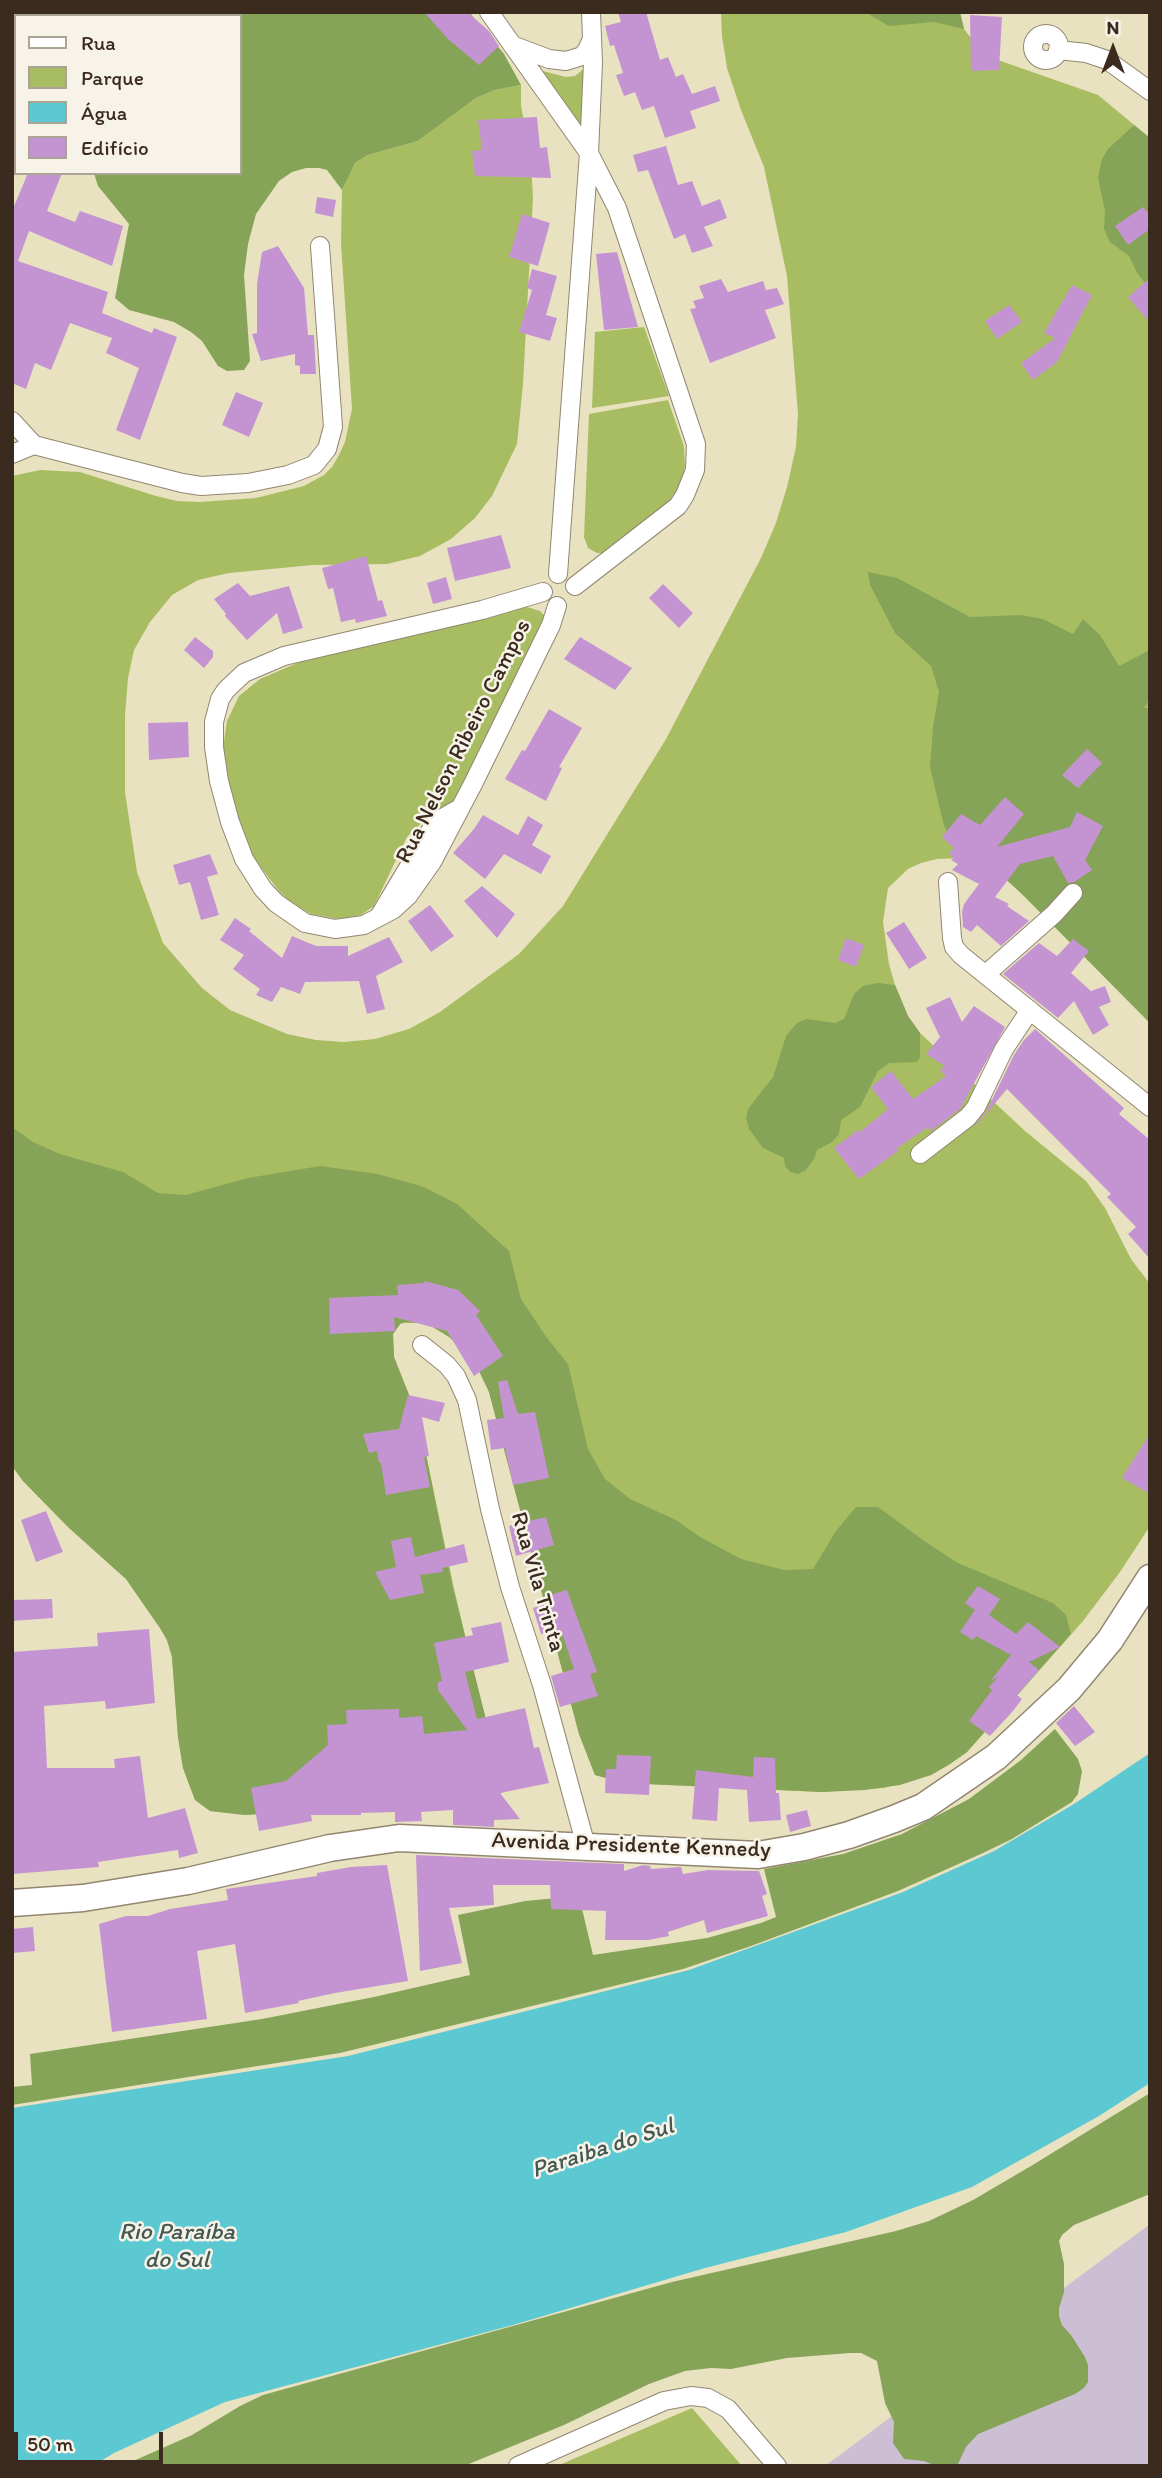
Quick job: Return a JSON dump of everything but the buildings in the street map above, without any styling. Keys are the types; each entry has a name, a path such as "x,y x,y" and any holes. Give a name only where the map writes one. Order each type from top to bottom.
{"main road":[{"name":"Avenida Presidente Kennedy","path":"12,1903 83,1898 175,1883 330,1848 399,1838 758,1855 792,1850 849,1835 923,1807 996,1757 1069,1689 1110,1640 1150,1578"}],"street":[{"path":"489,12 589,153 617,208 692,429 696,457 692,481 678,506 575,586 572,600 563,606 548,602 543,592 545,582 558,574 568,577 575,586"},
{"path":"558,574 589,153 593,63 591,12"},
{"path":"512,45 549,59 566,61 582,56 592,38"},
{"path":"1058,50 1086,53 1107,60 1150,91"},
{"path":"12,421 34,445 201,486 288,475 314,465 327,449 333,426 320,246"},
{"path":"12,454 34,445"},
{"name":"Rua Nelson Ribeiro Campos","path":"543,592 469,613 284,656 234,681 220,699 213,734 219,782 244,859 264,890 289,915 323,928 352,928 394,909 418,885 461,807 551,625 557,606"},
{"path":"948,882 954,947 1150,1107"},
{"path":"986,974 1034,933 1073,893"},
{"path":"920,1154 968,1117 976,1107 1004,1049 1030,1010"},
{"name":"Rua Vila Trinta","path":"422,1345 456,1376 467,1400 510,1587 541,1685 586,1846"},
{"path":"518,2466 664,2401 691,2396 715,2401 728,2409 777,2466"}],"shaded area":[{"path":"1150,2224 1150,2466 825,2466"}],"green space":[{"path":"469,12 504,54 521,85 495,90 476,98 418,141 368,155 355,163 342,190 327,170 319,168 292,172 279,181 256,214 248,244 244,275 250,361 244,370 227,371 218,366 202,341 191,332 174,322 129,310 115,298 129,224 98,186 95,175 242,175 242,14 132,14"},
{"path":"721,12 960,12 964,29 978,47 995,59 1098,95 1150,138 1150,1023 997,871 962,858 921,863 908,869 888,888 883,922 895,985 908,1016 920,1033 1025,1131 1086,1181 1105,1208 1131,1259 1150,1284 1150,1526 1083,1621 967,1752 931,1775 884,1788 822,1792 624,1783 595,1775 579,1734 484,1378 475,1363 446,1334 426,1323 401,1323 393,1334 394,1357 419,1420 453,1584 502,1793 245,1815 210,1811 195,1800 183,1768 172,1657 167,1640 126,1579 68,1527 12,1466 12,476 40,470 80,472 156,496 177,501 200,502 256,498 304,486 324,475 332,467 345,442 352,409 341,243 342,190 347,178 355,163 368,155 418,141 476,98 495,90 521,85 521,105 531,162 533,198 523,384 517,444 492,496 475,518 451,539 420,556 387,564 313,565 229,573 198,580 172,595 150,622 134,650 128,678 125,792 137,872 163,943 202,988 230,1010 287,1034 316,1040 344,1042 375,1039 409,1029 440,1012 519,954 563,906 666,739 761,558 787,487 796,447 798,414 787,276 764,167 727,68"},
{"path":"869,12 960,12 964,29 934,22 889,26"},
{"path":"586,67 583,136 531,68 566,77 575,76"},
{"path":"1134,125 1150,138 1150,285 1137,273 1129,256 1110,242 1104,229 1105,211 1098,178 1102,159 1108,149"},
{"path":"644,327 669,396 592,408 595,332"},
{"path":"668,400 684,446 685,467 680,486 667,504 608,554 597,553 588,548 584,537 589,414"},
{"path":"868,572 897,578 970,617 1021,615 1043,619 1073,634 1083,619 1100,635 1119,666 1150,650 1150,699 1144,708 1150,708 1150,1023 997,871 962,858 944,826 930,767 939,692 931,666 895,633 870,585"},
{"path":"527,607 540,611 546,617 458,798 433,812 407,837 374,906 361,915 338,919 311,914 289,901 248,850 240,831 228,784 224,741 227,721 239,696 260,679 302,661"},
{"path":"878,983 895,985 908,1016 920,1033 920,1057 917,1062 889,1063 878,1071 860,1107 841,1120 839,1134 832,1142 817,1150 806,1170 798,1174 790,1172 785,1166 784,1158 763,1148 749,1129 746,1118 748,1109 773,1077 786,1036 797,1023 807,1019 835,1023 844,1019 854,994 863,986"},
{"path":"12,1127 33,1142 60,1154 123,1172 158,1193 186,1195 248,1178 320,1166 378,1174 424,1187 457,1204 509,1251 521,1299 568,1364 588,1449 605,1479 630,1499 676,1520 700,1537 741,1559 784,1570 813,1569 836,1531 856,1507 878,1507 958,1563 1053,1603 1066,1615 1071,1634 967,1752 931,1775 900,1785 822,1792 624,1783 595,1775 579,1734 489,1392 475,1363 454,1340 426,1323 406,1322 400,1324 393,1334 394,1357 419,1420 452,1584 504,1791 495,1797 280,1813 245,1815 210,1811 195,1800 183,1768 172,1657 167,1640 126,1579 68,1527 12,1466"},
{"path":"1055,1729 1078,1759 1082,1771 1078,1794 1072,1802 1012,1839 983,1853 898,1891 751,1946 683,1969 340,2053 12,2105 12,2087 32,2085 30,2054 262,2019 470,1975 458,1915 525,1901 579,1896 593,1955 707,1938 761,1923 776,1917 764,1869 843,1854 902,1834 969,1799 1021,1760"},
{"path":"1150,2093 1150,2194 1074,2225 1059,2241 1064,2264 1064,2292 1059,2316 1062,2325 1085,2357 1088,2382 1075,2394 978,2434 966,2447 957,2466 936,2466 924,2461 904,2459 893,2443 894,2422 885,2403 877,2361 861,2353 850,2353 787,2358 731,2369 685,2371 649,2384 564,2425 464,2466 122,2466 192,2435 263,2395 672,2282 896,2231 929,2221 973,2200"},
{"path":"692,2408 742,2466 557,2466"}],"water":[{"name":"Rio Paraíba do Sul","path":"1150,1753 1150,2083 1099,2116 972,2187 846,2232 705,2268 513,2325 225,2402 114,2453 92,2466 12,2466 12,2108 348,2056 689,1970 903,1892 994,1851 1074,1804"}],"water label":[{"name":"Paraiba do Sul","path":"603,2149"}]}
